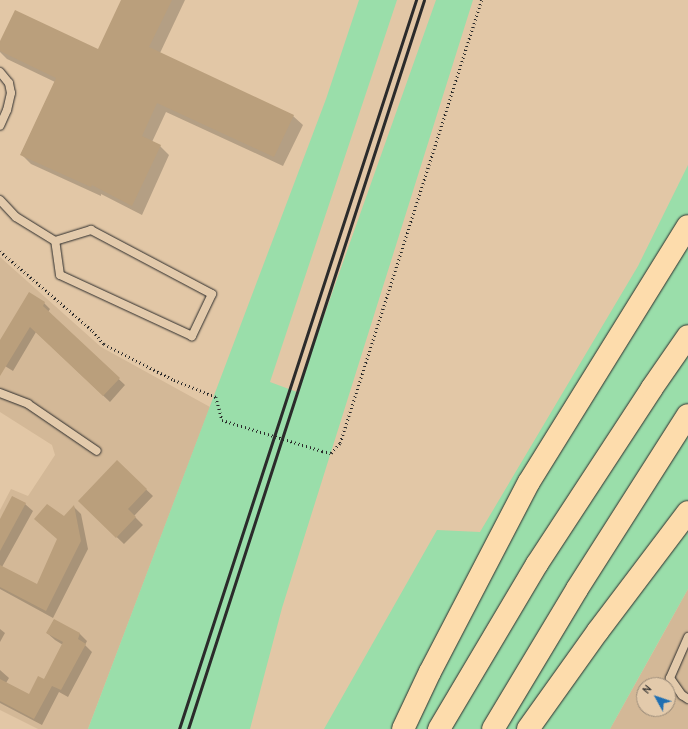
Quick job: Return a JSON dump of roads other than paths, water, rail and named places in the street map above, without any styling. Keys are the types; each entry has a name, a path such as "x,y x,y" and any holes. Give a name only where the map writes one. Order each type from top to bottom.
{"highway":[{"path":"403,729 430,672 529,482 688,226"},
{"path":"439,729 537,564 652,388 688,336"},
{"path":"493,729 577,588 688,415"},
{"path":"528,729 598,631 688,512"}],"lane":[{"path":"0,72 9,83 11,93 7,110 0,126"},
{"path":"0,200 16,217 55,241 91,230 212,294 192,336 60,275 55,241"},
{"path":"0,393 28,404 97,451"},
{"path":"688,637 670,678 682,695 688,699"}],"railway":[{"path":"179,729 416,0"},
{"path":"188,729 424,0"}]}
